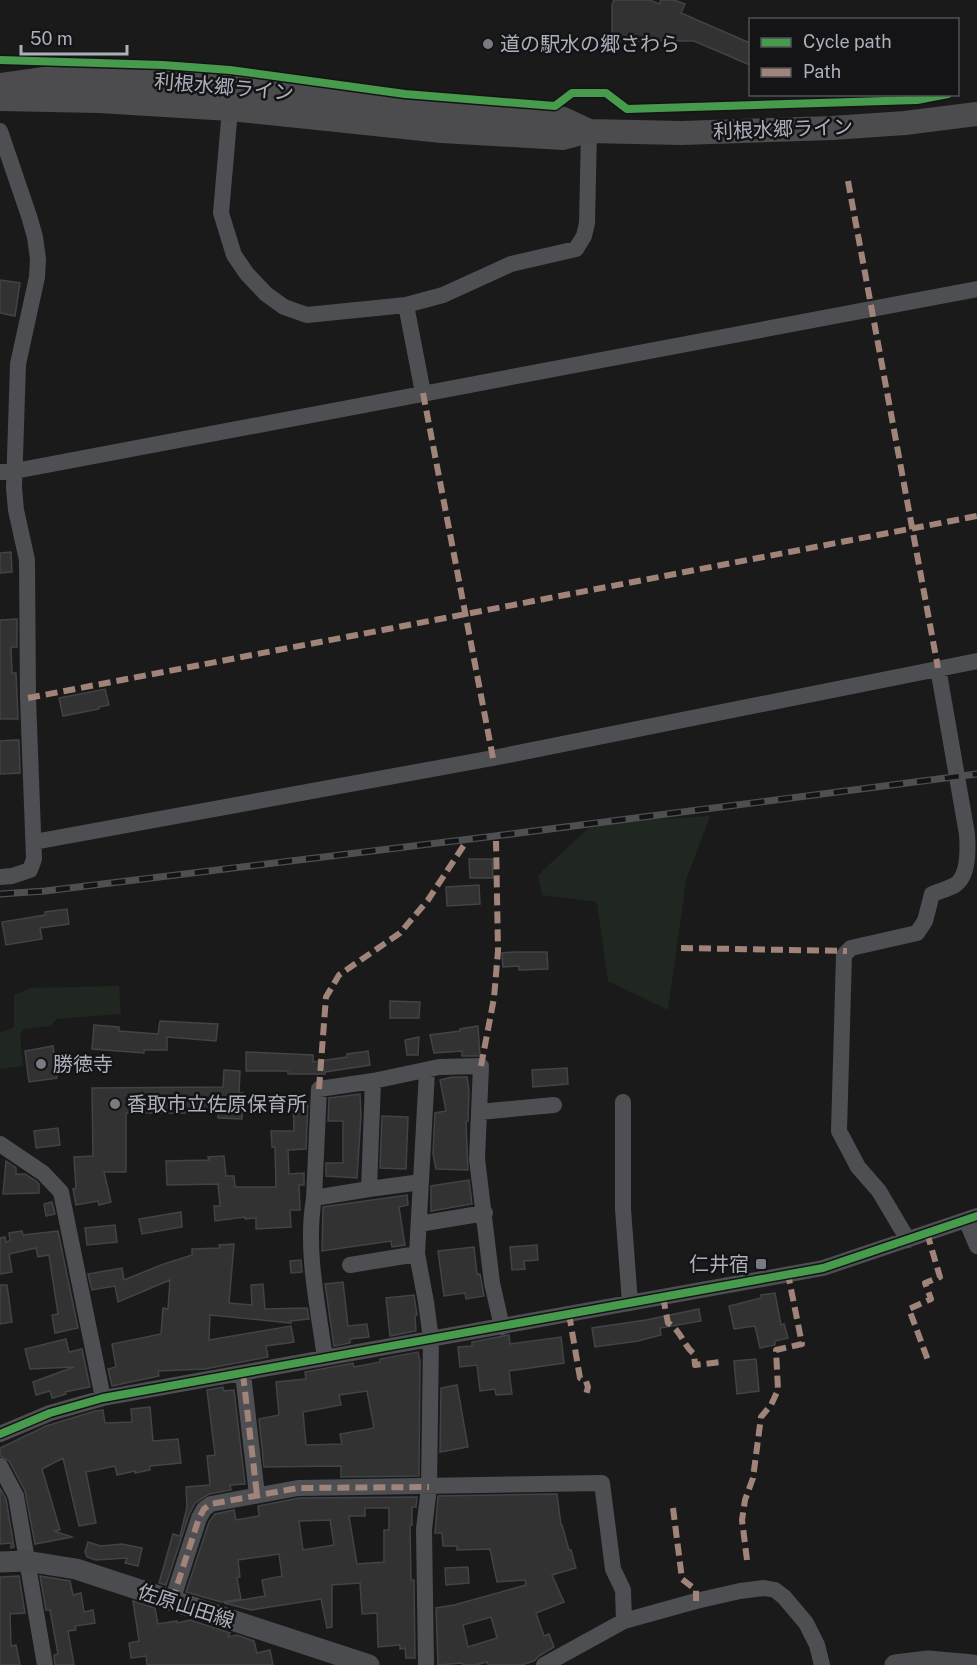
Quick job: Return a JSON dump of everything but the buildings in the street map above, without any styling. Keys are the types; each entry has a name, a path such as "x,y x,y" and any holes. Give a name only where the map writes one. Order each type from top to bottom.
{"highway":[{"name":"利根水郷ライン","path":"0,85 59,77 110,78 234,87 563,119 589,131"},
{"name":"利根水郷ライン","path":"0,99 76,100 230,109 442,131 563,138 589,131 681,133 796,130 905,123 977,114"}],"main road":[{"name":"佐原山田線","path":"0,1562 26,1561 76,1569 369,1665"},
{"path":"895,1665 928,1661 973,1665"}],"street":[{"path":"230,109 222,213 234,255 247,274 266,294 285,307 307,315 406,305 443,295 510,264 576,249 584,236 587,223 589,131"},
{"path":"0,131 29,216 38,259 37,277 18,364 7,472 27,560 28,698 34,859 30,870 0,877"},
{"path":"7,472 977,289"},
{"path":"406,305 423,393"},
{"path":"34,842 493,758 977,661"},
{"path":"908,1240 879,1191 858,1167 839,1131 844,955 851,948 917,933 924,921 932,894 956,884 963,873 968,854 967,834 939,668"},
{"path":"325,1358 314,1281 310,1220 314,1198 319,1089 373,1081 439,1067 482,1066 477,1159 492,1283 502,1327"},
{"path":"426,1665 424,1528 429,1487 431,1339 417,1254 427,1071"},
{"path":"369,1189 373,1081"},
{"path":"623,1102 623,1209 630,1303"},
{"path":"479,1112 554,1105"},
{"path":"0,1144 43,1173 61,1192 103,1398"},
{"path":"314,1198 421,1182"},
{"path":"418,1224 485,1213"},
{"path":"0,1434 50,1413 103,1398 823,1268 971,1218 977,1246"},
{"path":"350,1264 417,1254"},
{"path":"243,1374 257,1495"},
{"path":"0,1466 16,1496 45,1665"},
{"path":"172,1601 204,1509 211,1504 298,1488 602,1483 613,1569 623,1590 624,1621"},
{"path":"544,1665 624,1621 740,1591 764,1588 775,1590 811,1631 822,1665"}],"shaded area":[{"path":"710,816 686,880 668,1010 608,981 597,902 542,895 538,875 594,823"},
{"path":"119,986 121,1014 57,1019 50,1026 24,1029 20,1034 23,1066 0,1069 0,1033 14,1027 14,995 31,988"}],"railway":[{"path":"0,894 45,891 503,835 977,774"}],"marked path":[{"path":"848,181 938,668"},
{"path":"423,393 493,758"},
{"path":"28,698 977,516"},
{"path":"481,1066 494,998 498,951 496,841"},
{"path":"319,1089 326,997 339,975 400,933 428,900 464,845"},
{"path":"681,948 847,951"},
{"path":"927,1233 940,1277 925,1283 931,1299 909,1309 929,1363"},
{"path":"747,1560 742,1520 745,1500 753,1478 761,1417 771,1405 778,1390 776,1350 802,1344 788,1274"},
{"path":"663,1297 668,1323 694,1354 695,1365 721,1362"},
{"path":"569,1314 580,1378 586,1381 588,1387 586,1395"},
{"path":"243,1374 257,1495"},
{"path":"172,1601 199,1518 204,1509 211,1504 298,1488 429,1487"},
{"path":"673,1508 682,1579 696,1590 696,1601"}],"cycle path":[{"path":"0,60 163,65 230,70 405,94 555,106 572,93 606,93 627,109 917,100 938,96"},
{"path":"0,1434 50,1413 103,1398 823,1268 977,1216"}],"place":[{"name":"道の駅水の郷さわら","path":"488,44"},
{"name":"勝徳寺","path":"41,1064"},
{"name":"香取市立佐原保育所","path":"115,1104"},
{"name":"仁井宿","path":"761,1264"}]}
